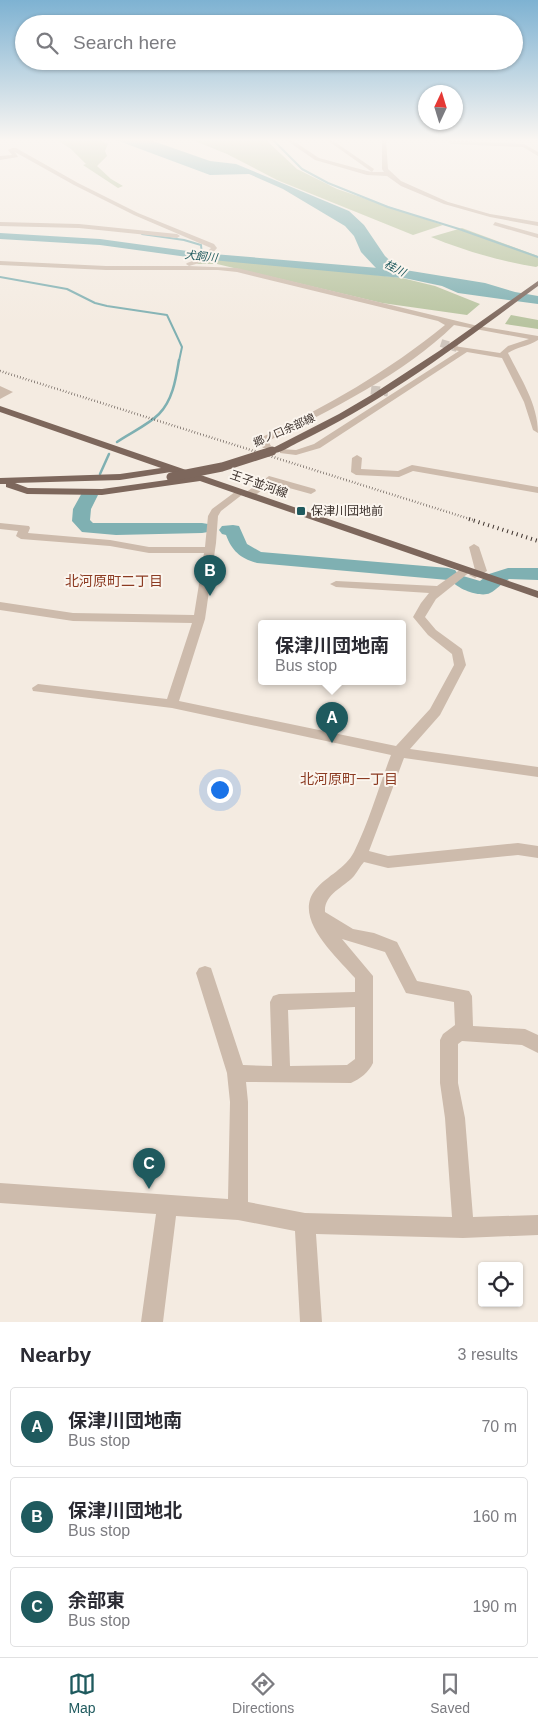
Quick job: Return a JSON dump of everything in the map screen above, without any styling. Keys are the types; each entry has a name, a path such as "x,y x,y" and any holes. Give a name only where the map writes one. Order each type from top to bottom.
{"main road":[{"name":"郷ノ口余部線","path":"3,484 112,485 171,473 222,466 306,436 347,413 482,325 538,284"},
{"name":"王子並河線","path":"0,409 171,473 200,478 538,596"},
{"path":"3,484 26,492 102,492 200,478"}],"street":[{"path":"111,202 136,214 212,244 214,248 212,253 203,260 187,264 149,264 140,268"},
{"path":"442,202 484,215 538,224"},
{"path":"484,215 480,218 538,236"},
{"path":"0,224 79,226 194,237"},
{"path":"0,263 237,270 418,313 482,325 536,338"},
{"path":"269,448 263,440 360,388 436,342 452,324 422,316 418,313"},
{"path":"536,338 527,344 506,350 504,356 518,381 538,430"},
{"path":"283,451 290,453 302,452 317,446 400,393 461,349 504,356"},
{"path":"360,388 371,390"},
{"path":"0,389 9,392 0,396"},
{"path":"388,392 400,393"},
{"path":"357,458 356,472 399,474 412,468 538,490"},
{"path":"172,704 199,619 210,550 213,516 222,504 244,494 269,479 311,491"},
{"path":"0,526 25,528 21,536 110,543 149,550 210,550"},
{"path":"236,1073 281,1075 351,1074 364,1064 364,976 320,927 316,910 321,894 348,872 360,854 399,752 435,712 460,665 458,652 433,636 424,627 419,617 422,607 441,590 481,571 474,546"},
{"path":"336,584 441,590"},
{"path":"0,606 73,617 199,619"},
{"path":"38,688 172,704 399,752 538,772"},
{"path":"360,854 388,862 518,849 538,852"},
{"path":"317,916 349,935 374,940 391,948 412,988 463,996 464,1028 449,1040 449,1082 455,1118 463,1228"},
{"path":"205,973 236,1073 239,1102 238,1210"},
{"path":"281,1075 279,1002 364,999"},
{"path":"460,1033 525,1037 538,1045"},
{"path":"0,1193 238,1210 305,1223 463,1228 538,1226"},
{"path":"152,1322 167,1205"},
{"path":"305,1223 311,1322"}],"green space":[{"path":"331,202 374,202 443,225 413,235"},
{"path":"462,228 538,256 538,266 523,265 483,255 431,237"},
{"path":"227,258 402,278 435,286 480,304 467,315 382,303 217,264 196,264 208,259"},
{"path":"511,315 538,320 538,329 505,324"}],"water":[{"name":"桂川","path":"304,202 327,202 349,211 364,225 385,256 399,269 485,283 515,292 538,296 538,304 458,293 442,286 390,275 376,268 361,252 354,236 345,226"}],"waterway":[{"path":"375,202 538,257"},
{"path":"142,234 184,240 201,245 202,256"},
{"name":"犬飼川","path":"0,236 100,242 202,256 402,274"},
{"path":"0,277 67,289 95,303 107,306 167,315 182,347 179,361"},
{"path":"117,442 150,422 164,408 173,388 179,360"},
{"path":"100,474 109,454"},
{"path":"89,495 82,509 81,521 88,528 116,530 202,528"},
{"path":"228,530 233,530 239,546 247,553 257,557 448,574"},
{"path":"463,582 484,589 490,582 508,573 538,574"}],"tunnel":[{"path":"441,343 457,348"},
{"path":"371,390 388,392"}],"railway":[{"path":"0,371 473,520"},
{"path":"469,519 538,541"}],"place":[{"name":"保津川団地前","path":"301,511"},
{"name":"保津川団地北","path":"210,596"},
{"name":"保津川団地南","path":"332,743"},
{"name":"余部東","path":"149,1189"}],"district":[{"name":"北河原町二丁目","path":"114,581"},
{"name":"北河原町一丁目","path":"349,779"}]}
